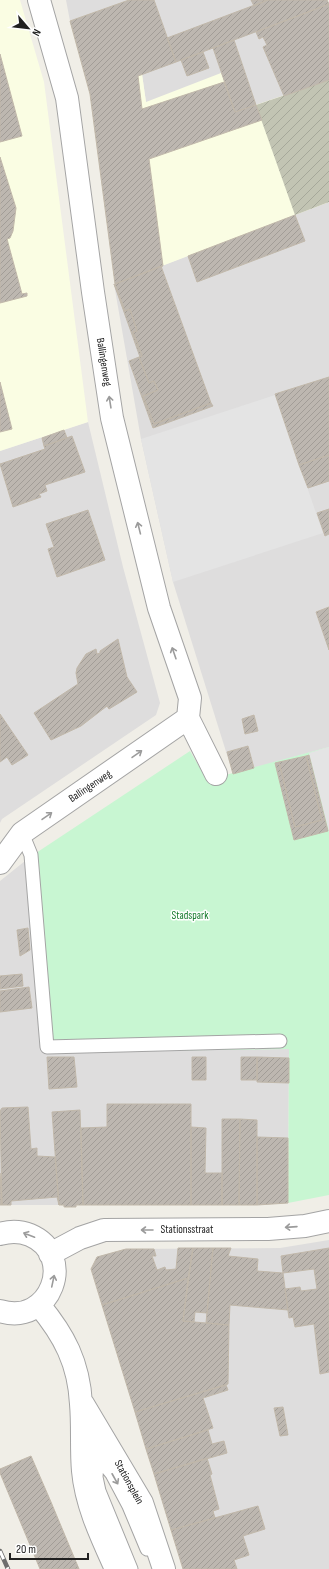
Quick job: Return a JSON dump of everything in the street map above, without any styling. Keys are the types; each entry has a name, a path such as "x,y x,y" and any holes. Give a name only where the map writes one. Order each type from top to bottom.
{"street":[{"name":"Ballingenweg","path":"0,862 22,833 188,718 190,698 158,608 112,418 93,292 67,98 39,0"},
{"path":"188,718 216,774"},
{"name":"Stationsstraat","path":"50,1254 80,1238 104,1230 268,1229 305,1226 329,1221"},
{"path":"0,1234 11,1232 26,1234 40,1241 50,1254 55,1269 55,1277 50,1293 39,1305 17,1314 0,1311"},
{"name":"Stationsplein","path":"39,1305 58,1328 72,1357 81,1402 90,1434 142,1503 164,1569"},
{"path":"90,1434 83,1472 92,1513 116,1569"}],"lane":[{"path":"22,833 31,855 47,1047 280,1041"},
{"path":"90,1434 98,1455 112,1474 129,1506 155,1569"},
{"path":"98,1455 96,1477 99,1491 131,1569"}],"shaded area":[{"path":"0,0 20,0 44,82 88,422 0,451"},
{"path":"66,0 129,0 70,21"},
{"path":"129,0 154,0 142,74 146,102 221,73 235,112 329,80 329,202 115,284 90,94 70,21"},
{"path":"154,0 327,0 329,5 329,80 235,112 146,102 142,74"},
{"path":"329,80 329,202 295,215 256,105"},
{"path":"329,202 329,747 233,774 173,582 141,439 114,284"},
{"path":"275,395 323,533 173,582 141,439"},
{"path":"88,422 123,567 160,703 156,715 2,819 0,823 0,451"},
{"path":"329,747 329,832 309,753"},
{"path":"30,857 46,1052 289,1049 288,1203 257,1205 76,1205 76,1207 64,1207 64,1205 0,1205 0,881"},
{"path":"329,1240 329,1569 183,1569 102,1305 97,1257 126,1249 280,1248"}],"green space":[{"name":"Stadspark","path":"329,747 329,1195 288,1203 289,1049 46,1052 30,857 190,751 207,780"}],"building":[{"path":"129,0 154,0 176,62 138,76 142,109 224,82 235,112 256,105 262,120 149,159 163,266 115,284 90,94 70,21"},
{"path":"251,0 268,0 254,6"},
{"path":"268,0 327,0 329,4 176,62 167,38"},
{"path":"329,4 329,80 284,96 263,47 267,45 263,37 259,39 256,32"},
{"path":"234,40 256,105 235,112 213,48"},
{"path":"203,52 209,68 187,76 181,60"},
{"path":"0,54 22,136 0,142"},
{"path":"0,157 16,208 13,231 10,238 7,239 22,294 27,293 27,296 0,303"},
{"path":"295,215 305,241 197,282 188,256"},
{"path":"161,266 211,403 154,424 143,396 158,390 154,381 149,383 139,357 142,356 133,332 137,331 130,309 125,311 115,284"},
{"path":"114,284 125,311 130,309 137,331 133,332 142,356 140,357"},
{"path":"139,357 149,383 154,381 158,390 143,396 154,424 211,403 213,406 153,428 129,361"},
{"path":"329,377 329,455 299,465 275,394"},
{"path":"0,382 12,429 0,432"},
{"path":"64,430 67,438 44,446 42,438"},
{"path":"72,436 85,472 45,485 47,491 39,494 41,497 13,507 0,464 45,449 44,446"},
{"path":"329,455 329,481 308,488 299,465"},
{"path":"329,509 329,534 325,536 317,513"},
{"path":"88,510 105,560 57,577 48,549 54,547 46,524"},
{"path":"329,607 329,650 316,612"},
{"path":"118,639 127,677 137,692 109,709 107,706 81,726 51,740 34,713 78,684 76,673 77,668 86,654 96,649 97,654 100,653 100,651"},
{"path":"0,714 28,755 12,765 7,757 0,762"},
{"path":"254,715 258,731 245,734 242,719"},
{"path":"248,746 254,768 233,774 227,752"},
{"path":"309,755 328,831 294,840 275,763 279,762 295,827 322,820 306,756"},
{"path":"306,756 322,820 295,827 279,762"},
{"path":"28,928 30,950 20,956 17,930"},
{"path":"22,974 23,986 0,989 0,976"},
{"path":"29,987 32,1008 0,1012 0,991"},
{"path":"47,1057 74,1057 77,1087 49,1089"},
{"path":"192,1057 206,1057 206,1080 192,1080"},
{"path":"241,1057 257,1057 257,1080 241,1080"},
{"path":"257,1057 289,1058 289,1083 257,1082"},
{"path":"107,1104 191,1104 191,1205 83,1205 81,1128 107,1127"},
{"path":"28,1107 31,1149 37,1148 37,1156 55,1157 59,1205 57,1197 11,1201 11,1205 2,1205 0,1111 2,1108"},
{"path":"80,1110 83,1205 76,1205 76,1207 64,1207 64,1205 59,1205 52,1112"},
{"path":"222,1119 240,1119 239,1205 222,1205"},
{"path":"240,1119 257,1120 257,1205 239,1205"},
{"path":"191,1127 206,1128 205,1173 222,1173 222,1205 191,1205"},
{"path":"257,1137 288,1138 288,1203 257,1205"},
{"path":"0,1173 2,1205 0,1205"},
{"path":"178,1248 193,1248 188,1278 102,1305 91,1269 97,1257 126,1249 154,1249 156,1256 152,1256 157,1270 165,1267 166,1270 176,1269"},
{"path":"193,1248 213,1248 207,1313 195,1312 194,1322 183,1321"},
{"path":"213,1248 231,1248 228,1256 258,1259 257,1271 283,1273 288,1310 230,1305 229,1325 206,1323"},
{"path":"329,1248 329,1372 320,1374 314,1324 295,1327 293,1317 289,1318 285,1289 300,1287 301,1291 317,1289 314,1269 283,1273 281,1256"},
{"path":"188,1278 183,1321 229,1325 228,1384 135,1412 102,1305"},
{"path":"226,1385 228,1390 203,1398 213,1428 146,1449 135,1412"},
{"path":"283,1407 288,1435 280,1436 274,1408"},
{"path":"208,1430 212,1444 224,1441 227,1453 154,1474 146,1449"},
{"path":"31,1456 79,1569 40,1569 0,1473 0,1469"},
{"path":"207,1458 212,1474 210,1475 219,1509 213,1511 215,1518 171,1530 154,1474"},
{"path":"258,1506 265,1529 243,1536 249,1555 234,1560 237,1569 183,1569 171,1530"}],"railway":[{"path":"0,1551 8,1569"}]}
